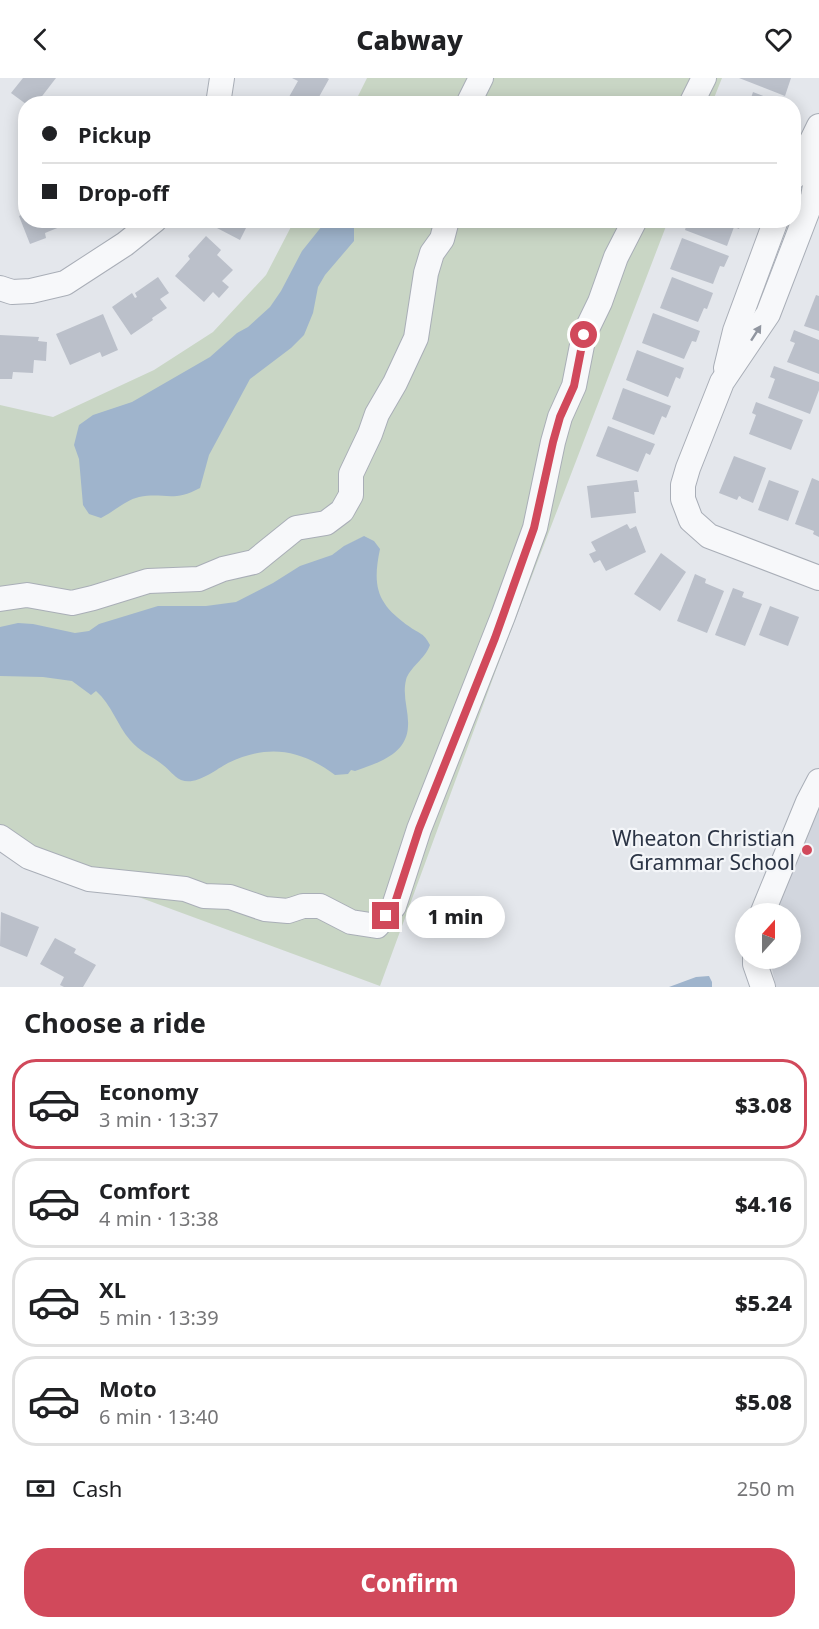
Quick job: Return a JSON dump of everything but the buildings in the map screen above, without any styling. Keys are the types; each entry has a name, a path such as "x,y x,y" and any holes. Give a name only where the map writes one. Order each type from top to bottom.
{"street":[{"path":"219,96 222,78"},
{"path":"472,96 481,78"},
{"path":"696,96 704,78"},
{"path":"801,163 819,126"},
{"path":"722,381 768,314 813,197 819,162"},
{"path":"0,288 12,291 31,291 66,283 144,228"},
{"path":"0,599 27,595 72,603 148,582 199,579 223,568 254,562 296,528 326,523 342,512 351,495 351,474 377,414 395,383 416,338 426,273 432,253 442,239 445,228"},
{"path":"0,837 29,857 89,879 185,889 204,896 230,897 265,909 288,911 303,906 320,906 351,922 376,926 394,906 419,829 503,616 534,528 553,442 560,417 574,386 584,335 600,302 616,257 631,228"},
{"path":"773,228 735,331 722,381 683,485 686,510 691,520 709,536 819,578"},
{"path":"767,903 808,802 819,781"},
{"path":"757,969 763,987"}],"shaded area":[{"name":"Wheaton Christian Grammar School","path":"819,786 819,987 776,987 772,969 801,969 801,903 775,903"}],"green space":[{"path":"367,78 722,78 715,96 358,96"},
{"path":"290,228 665,228 496,670 380,986 0,846 0,405 53,417 154,370 213,332 266,275"}],"water":[{"path":"320,228 354,228 354,241 325,275 318,287 313,313 304,335 291,348 250,379 209,455 200,488 182,495 139,497 101,518 89,514 83,505 79,459 74,445 79,425 93,415 132,402 210,357 270,307 302,251"},
{"path":"364,536 374,541 380,549 377,584 384,602 399,619 423,636 430,645 406,680 408,726 406,736 397,751 372,765 355,771 351,770 348,774 335,775 309,759 296,755 283,752 257,753 228,763 199,779 181,780 134,744 96,691 91,695 72,681 43,677 0,676 0,627 18,623 33,624 75,633 89,631 99,624 158,606 206,606 236,602 300,566 332,555"},
{"path":"709,976 712,987 669,987 696,977"}],"place":[{"name":"Wheaton Christian Grammar School","path":"807,850"}],"route":[{"path":"386,916 394,906 419,829 495,638 534,528 553,442 560,417 574,386 584,335"}]}
